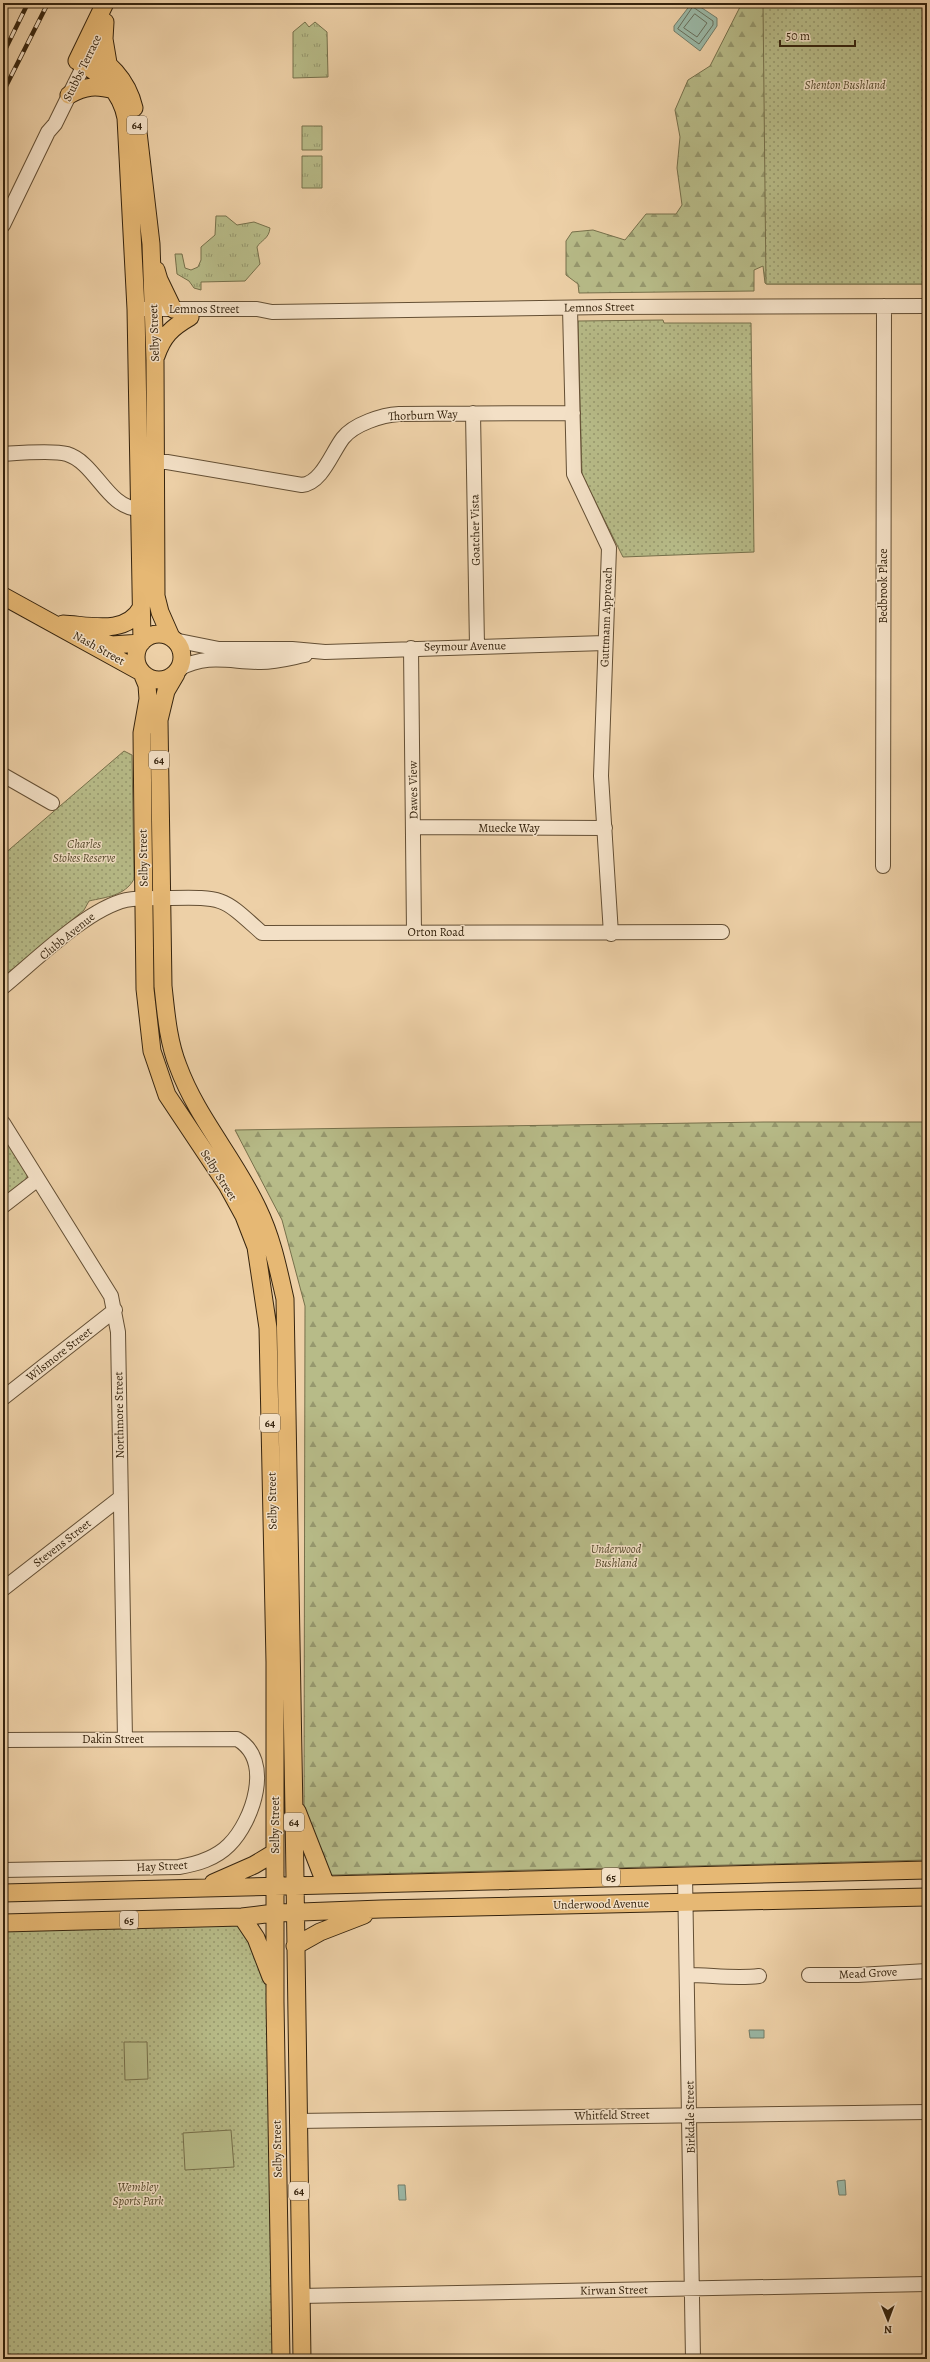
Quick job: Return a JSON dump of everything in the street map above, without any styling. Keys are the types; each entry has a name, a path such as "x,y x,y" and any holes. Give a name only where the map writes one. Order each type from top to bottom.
{"main road":[{"name":"Stubbs Terrace","path":"84,56 105,3"},
{"name":"Stubbs Terrace","path":"84,56 105,22 114,3"},
{"path":"105,22 104,39 108,63"},
{"name":"Selby Street","path":"84,56 108,63 126,84 135,111 147,195 151,244 144,314 138,462 141,642"},
{"name":"Selby Street","path":"84,56 114,90 123,106 127,124 144,314 155,360 156,598 172,639"},
{"path":"69,95 90,86 98,86 114,90"},
{"path":"151,244 159,280 173,309"},
{"path":"155,360 161,340 170,331 190,317"},
{"name":"Nash Street","path":"3,596 141,672"},
{"path":"56,624 107,627 132,618 141,608"},
{"name":"Nash Street","path":"56,624 107,644 141,642"},
{"path":"141,642 149,636 157,634 172,639"},
{"name":"64","path":"172,639 182,654 177,671"},
{"name":"64","path":"141,642 136,657 141,672"},
{"name":"Selby Street","path":"177,671 166,691 159,720 163,986 171,1045 187,1090 200,1116 240,1176 258,1208 276,1255 285,1299 290,1493 296,1912 297,2121 302,2359"},
{"path":"141,672 148,678 158,681 166,680 177,671"},
{"name":"Selby Street","path":"141,672 147,685 148,699 142,733 145,989 152,1051 167,1095 227,1185 244,1216 256,1247 268,1328 275,1692 274,1913 281,2359"},
{"path":"152,1051 171,1045"},
{"path":"272,1494 290,1493"},
{"path":"275,1692 293,1691"},
{"path":"294,1803 326,1885"},
{"path":"203,1887 254,1865 274,1853"},
{"name":"65","path":"274,1886 927,1870"},
{"name":"Hay Street","path":"3,1893 274,1886"},
{"name":"Underwood Avenue","path":"274,1913 381,1909 927,1897"},
{"path":"295,1946 320,1932 381,1909"},
{"name":"65","path":"3,1923 242,1917 274,1913"},
{"path":"242,1917 256,1938 275,1988"}],"street":[{"name":"Stubbs Terrace","path":"3,225 48,132 55,124 69,95 84,56"},
{"name":"Stubbs Terrace","path":"48,132 50,120 84,56"},
{"name":"Bedbrook Place","path":"883,866 884,306"},
{"name":"Lemnos Street","path":"144,314 173,309 256,309 272,312 570,308 927,306"},
{"name":"Guttmann Approach","path":"570,308 574,474 608,545 601,776 612,934"},
{"name":"Lemnos Street","path":"144,314 190,317 256,316 272,312"},
{"name":"Thorburn Way","path":"138,462 167,462 294,485 307,485 317,477 343,437 350,431 382,416 573,413"},
{"name":"Goatcher Vista","path":"473,414 477,646"},
{"path":"3,454 67,454 84,466 124,506 139,509"},
{"name":"Seymour Avenue","path":"172,639 214,648 292,649 325,652"},
{"name":"Seymour Avenue","path":"177,671 190,663 205,659 269,661 325,652 477,646 605,644"},
{"name":"Dawes View","path":"411,648 414,932"},
{"path":"3,775 52,803"},
{"name":"Muecke Way","path":"413,827 604,828"},
{"name":"Orton Road","path":"162,898 199,897 220,899 232,906 262,933 414,932 612,934 722,932"},
{"name":"Clubb Avenue","path":"3,987 93,913 118,902 144,898 162,898"},
{"name":"Northmore Street","path":"3,1123 96,1270 111,1296 115,1310 118,1332 125,1739"},
{"path":"3,1206 38,1179"},
{"name":"Wilsmore Street","path":"3,1398 115,1310"},
{"name":"Stevens Street","path":"3,1589 120,1498"},
{"name":"Dakin Street","path":"3,1740 224,1738"},
{"name":"Hay Street","path":"3,1870 179,1867 200,1862 219,1853 239,1833 249,1817 256,1791 256,1768 252,1753 246,1744 237,1739 224,1738"},
{"name":"Birkdale Street","path":"685,1875 693,2359"},
{"name":"Mead Grove","path":"809,1975 858,1975 927,1971"},
{"path":"687,1975 720,1975 739,1978 759,1976"},
{"name":"Whitfeld Street","path":"297,2121 689,2114 927,2112"},
{"name":"Kirwan Street","path":"300,2296 927,2284"}],"green space":[{"name":"Shenton Bushland","path":"742,3 927,3 927,284 767,284 765,283 763,266 754,270 754,291 579,293 578,284 566,275 566,241 572,232 593,230 625,240 646,214 676,214 682,205 677,168 680,137 675,110 688,80 710,66"},
{"name":"Shenton Bushland","path":"763,3 927,3 927,284 766,284"},
{"path":"305,22 309,27 315,22 327,32 328,77 293,78 293,32"},
{"path":"302,126 322,126 322,150 302,150"},
{"path":"302,156 322,156 322,188 302,188"},
{"path":"216,216 226,216 237,225 254,222 270,228 267,237 257,247 260,264 245,281 201,282 201,290 194,288 189,281 177,274 175,254 182,254 185,268 191,270 198,267 201,260 201,247 215,235"},
{"path":"663,320 664,323 751,323 754,552 623,557 582,475 578,321"},
{"name":"Charles Stokes Reserve","path":"124,751 132,755 134,879 126,889 114,895 89,901 84,910 3,977 3,855"},
{"name":"Underwood Bushland","path":"764,1122 927,1122 927,1860 332,1875 322,1865 304,1806 305,1306 282,1220 235,1130"},
{"path":"3,1134 27,1174 27,1179 3,1201"},
{"name":"Wembley Sports Park","path":"240,1925 267,1976 276,2359 3,2359 3,1929"},
{"path":"124,2042 147,2042 148,2079 125,2080"},
{"path":"231,2130 234,2167 185,2170 183,2133"}],"water":[{"path":"691,4 696,4 717,18 717,26 700,51 674,31 674,26"},
{"path":"749,2030 764,2030 764,2038 750,2038"},
{"path":"845,2180 846,2195 839,2195 837,2181"},
{"path":"398,2185 405,2185 406,2200 399,2200"}],"railway":[{"path":"3,54 28,3"},
{"path":"3,92 48,3"}]}
